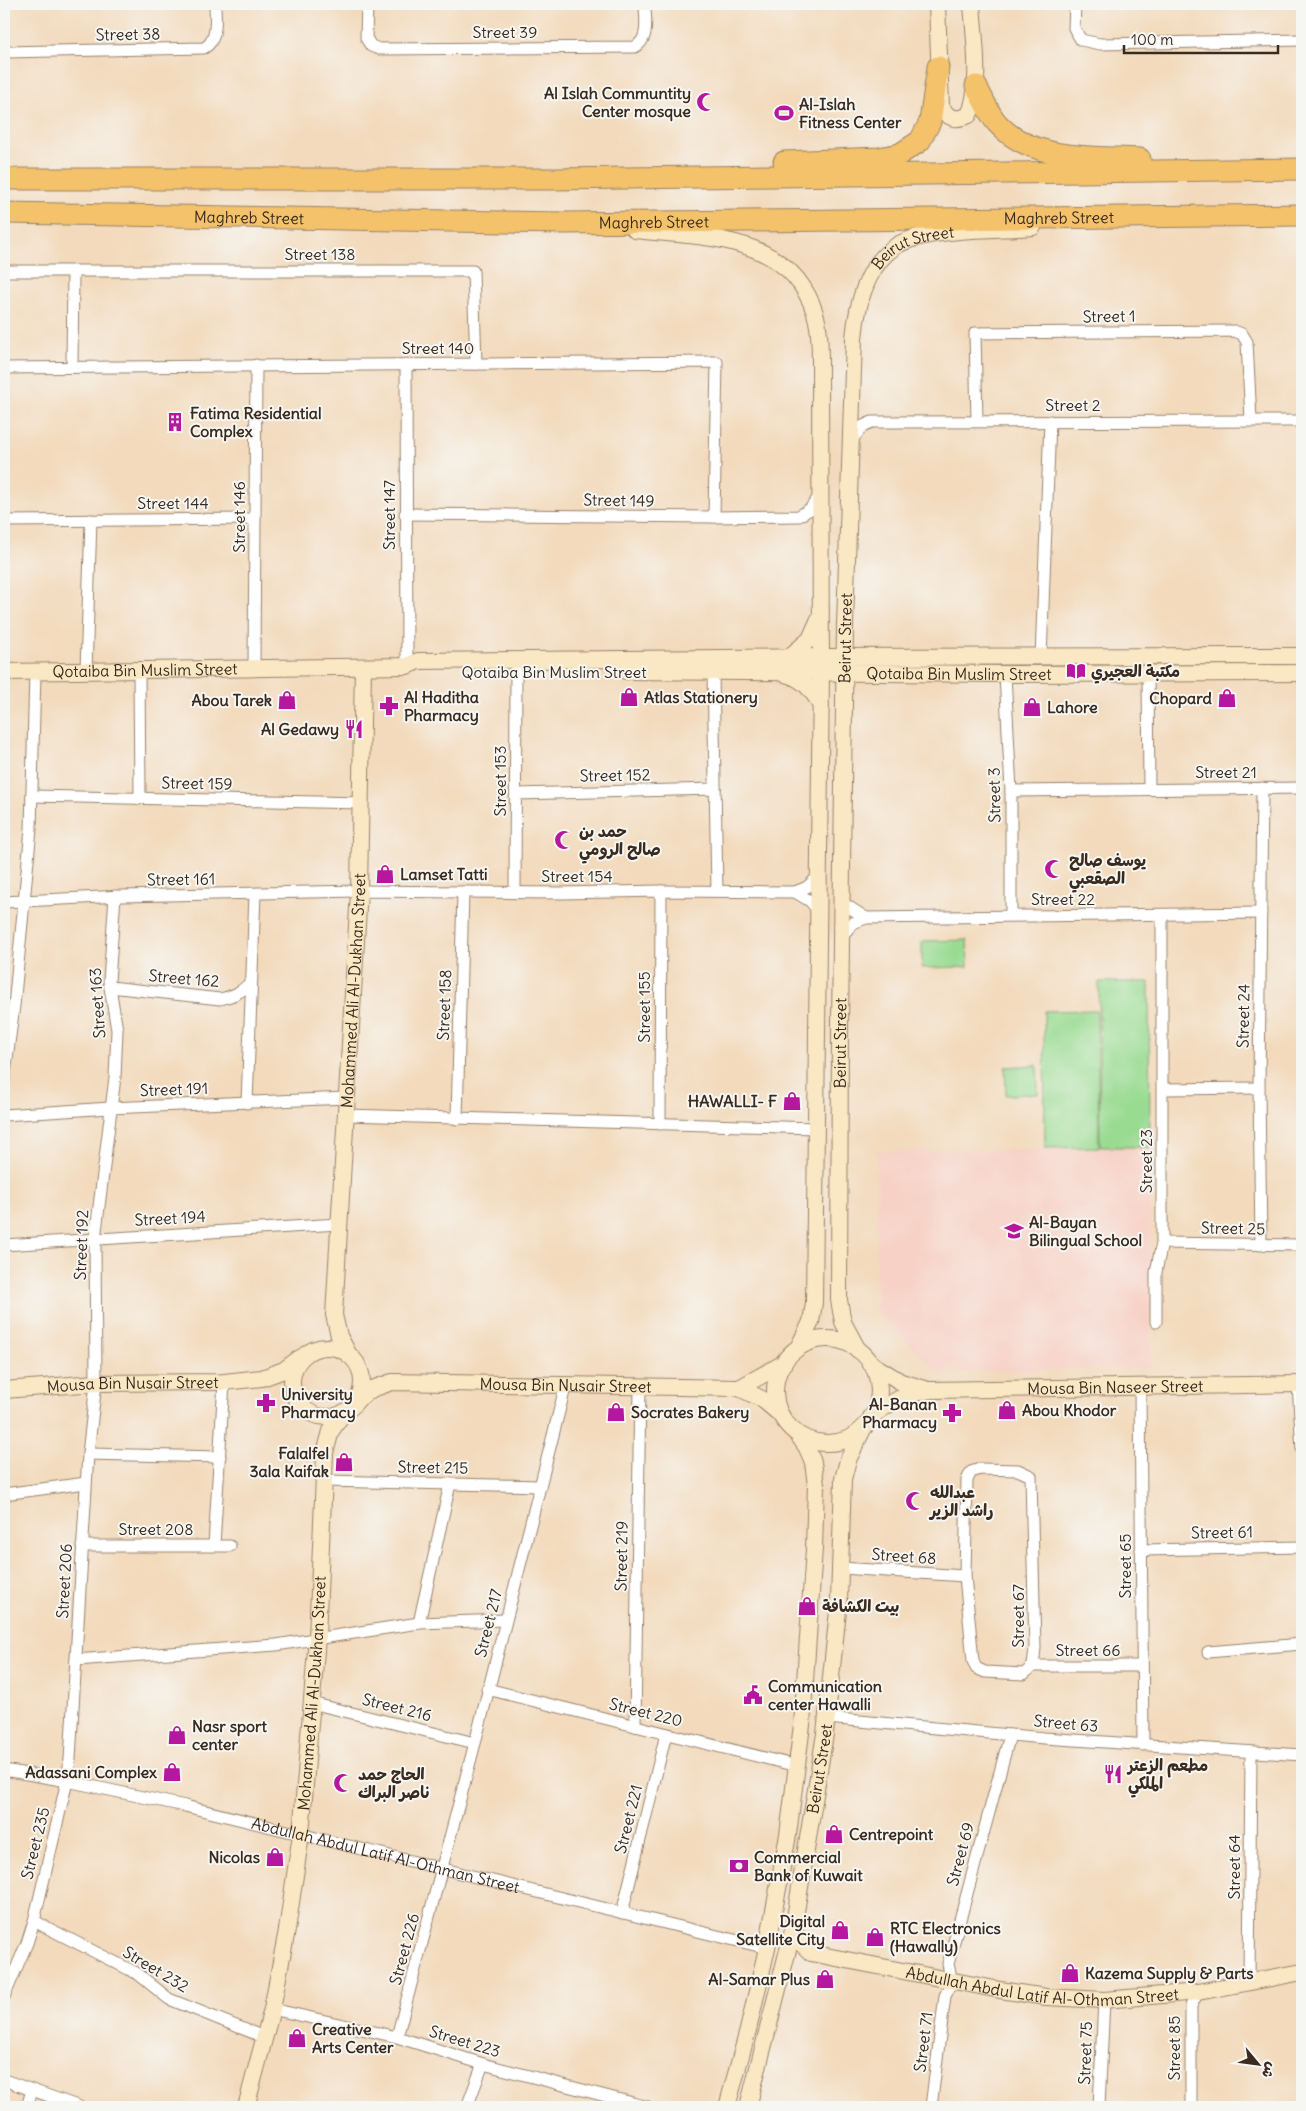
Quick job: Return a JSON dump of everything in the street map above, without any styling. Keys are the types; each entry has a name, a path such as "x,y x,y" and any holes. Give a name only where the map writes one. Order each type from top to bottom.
{"highway":[{"path":"555,179 589,171 879,158 900,154 920,141 930,122 938,67"},
{"path":"976,86 996,122 1012,137 1055,154 1295,170"},
{"path":"4,181 555,179 1295,170"},
{"name":"Maghreb Street","path":"4,213 563,223 1302,215"}],"street":[{"name":"Street 38","path":"4,52 204,48 208,46 214,37 215,4"},
{"name":"Street 39","path":"367,4 366,38 371,46 379,48 634,47 640,44 644,36 645,4"},
{"path":"937,4 938,67 942,106 946,114 952,119 959,120 969,115 974,104 976,86 972,4"},
{"path":"1075,4 1074,28 1081,40 1100,44 1302,40"},
{"name":"Beirut Street","path":"858,1350 841,1315 839,1300 839,1236 845,625 854,338 858,306 874,270 885,255 896,246 908,240 944,233 1205,216"},
{"name":"Beirut Street","path":"563,223 739,243 757,249 772,257 791,274 808,298 817,323 820,366 822,492 820,875 814,1309 808,1329 798,1348"},
{"name":"Street 138","path":"4,271 473,271 476,364"},
{"path":"72,367 73,271"},
{"name":"Street 1","path":"977,420 976,333 1224,331 1234,331 1242,334 1247,342 1251,420"},
{"name":"Street 140","path":"4,368 716,362 714,517"},
{"name":"Street 147","path":"406,364 406,666"},
{"name":"Street 146","path":"254,669 256,365"},
{"name":"Street 2","path":"852,440 863,426 872,422 977,420 1302,421"},
{"path":"1041,658 1050,421"},
{"name":"Street 149","path":"405,514 799,516 810,509 822,492"},
{"name":"Street 144","path":"4,520 255,519"},
{"path":"86,671 91,520"},
{"path":"789,657 796,653 810,639 818,624 821,612"},
{"path":"845,625 850,636 862,648 888,657"},
{"name":"Qotaiba Bin Muslim Street","path":"406,666 418,673 516,671 781,672 821,665 845,665 888,657 1302,656"},
{"name":"Qotaiba Bin Muslim Street","path":"4,672 406,666 418,662 789,657 821,665"},
{"name":"Qotaiba Bin Muslim Street","path":"845,665 874,673 1302,673"},
{"name":"Mohammed Ali Al-Dukhan Street","path":"353,1359 342,1343 334,1315 359,891 363,667"},
{"path":"139,670 140,799"},
{"name":"Street 153","path":"516,671 516,892"},
{"path":"4,1081 7,1032 31,829 35,672"},
{"path":"713,672 717,891"},
{"path":"781,672 792,675 804,683 821,706"},
{"path":"844,707 848,694 856,683 874,673"},
{"name":"Street 3","path":"1005,674 1011,791 1011,915"},
{"path":"1148,674 1149,789"},
{"name":"Street 24","path":"1261,1245 1259,1088 1262,788"},
{"name":"Street 21","path":"1011,791 1302,788"},
{"name":"Street 152","path":"516,794 715,789"},
{"name":"Street 159","path":"32,796 362,803"},
{"path":"795,892 807,886 820,875"},
{"name":"Street 154","path":"359,891 561,893 662,891 795,892"},
{"name":"Street 161","path":"4,902 115,896 359,891"},
{"name":"Street 155","path":"660,1124 662,891"},
{"name":"Street 158","path":"456,1118 463,892"},
{"path":"795,892 810,901 819,912"},
{"path":"247,1103 250,982 255,894"},
{"name":"Street 163","path":"110,1108 115,1077 117,1030 110,987 115,896"},
{"path":"842,902 866,918"},
{"name":"Street 22","path":"866,918 1261,913"},
{"name":"Street 23","path":"1156,1322 1156,1272 1162,1242 1162,915"},
{"path":"841,937 853,923 866,918"},
{"name":"Street 162","path":"110,987 220,998 232,997 241,992 250,982"},
{"path":"818,1023 829,1019 840,1024"},
{"path":"1163,1089 1259,1088"},
{"name":"Street 191","path":"4,1115 110,1108 346,1098"},
{"name":"Street 192","path":"96,1383 96,1239 110,1108"},
{"path":"345,1115 816,1128"},
{"path":"816,1146 823,1174 824,1235 830,1240 839,1236"},
{"name":"Street 194","path":"4,1244 338,1224"},
{"name":"Street 25","path":"1162,1242 1302,1245"},
{"name":"Mohammed Ali Al-Dukhan Street","path":"304,1355 322,1338 334,1315"},
{"path":"833,1340 858,1350 870,1363 878,1384 877,1401 868,1422 848,1439 827,1443 807,1440 798,1435 785,1423 775,1398 779,1371 784,1363 798,1348 815,1341 833,1340"},
{"path":"262,1378 285,1391 304,1409 318,1417 329,1418 344,1412 358,1399 362,1388 362,1376 353,1359 340,1349 329,1347 318,1348 304,1355 291,1377 294,1398 304,1409"},
{"name":"Mousa Bin Nusair Street","path":"4,1390 96,1383 224,1382 262,1378 284,1370 304,1355"},
{"name":"Mousa Bin Nusair Street","path":"353,1359 371,1374 392,1382"},
{"path":"739,1388 784,1363"},
{"name":"Mousa Bin Naseer Street","path":"870,1363 901,1382 930,1390"},
{"path":"214,1545 224,1382"},
{"name":"Mousa Bin Nusair Street","path":"358,1399 372,1389 392,1382 739,1388 762,1399 781,1415"},
{"name":"Street 206","path":"67,1781 88,1454 96,1383"},
{"name":"Street 217","path":"442,1869 566,1384"},
{"path":"1300,1384 1302,1450"},
{"name":"Mousa Bin Naseer Street","path":"868,1422 896,1399 911,1393 930,1390 1300,1384"},
{"name":"Street 219","path":"635,1726 640,1386"},
{"name":"Street 65","path":"1140,1386 1143,1745"},
{"name":"Mohammed Ali Al-Dukhan Street","path":"304,1409 317,1429 325,1453"},
{"name":"Mohammed Ali Al-Dukhan Street","path":"246,2107 266,2038 272,2009 287,1930 301,1834 317,1638 325,1453 331,1430 344,1412"},
{"name":"Beirut Street","path":"748,2107 793,1930 811,1828 836,1650 843,1479 850,1455 868,1422"},
{"name":"Beirut Street","path":"727,2107 748,2030 767,1948 788,1835 797,1766 808,1652 816,1479 813,1462 807,1448 798,1435"},
{"path":"88,1454 220,1457"},
{"name":"Street 67","path":"980,1469 1018,1470 1025,1471 1031,1476 1033,1493 1035,1648 1033,1666 1024,1674 985,1672 976,1668 972,1661 965,1576 967,1480 971,1472 980,1469"},
{"name":"Street 215","path":"325,1482 540,1486"},
{"path":"4,1494 86,1483"},
{"path":"419,1623 450,1484"},
{"name":"Street 208","path":"82,1546 230,1546"},
{"name":"Street 61","path":"1141,1550 1302,1546"},
{"name":"Street 68","path":"840,1568 965,1576"},
{"path":"810,1610 818,1620 824,1622 835,1617 838,1612"},
{"path":"76,1660 276,1645 419,1623 505,1620"},
{"path":"808,1652 813,1644 821,1640 830,1642 836,1650"},
{"path":"1208,1652 1302,1644"},
{"name":"Street 66","path":"1033,1666 1142,1666"},
{"name":"Street 220","path":"488,1689 797,1766"},
{"name":"Street 216","path":"311,1703 475,1743"},
{"name":"Street 63","path":"827,1718 1143,1745 1302,1755"},
{"name":"Street 221","path":"622,1913 666,1734"},
{"name":"Street 69","path":"952,1982 948,1964 1010,1734"},
{"name":"Street 64","path":"1249,1982 1251,1753"},
{"name":"Abdullah Abdul Latif Al-Othman Street","path":"4,1770 67,1781 185,1806 767,1948"},
{"name":"Street 235","path":"4,1997 27,1943 34,1921 67,1781"},
{"name":"Street 226","path":"397,2037 442,1869"},
{"name":"Street 232","path":"34,1921 138,1974 170,1999 266,2038"},
{"name":"Abdullah Abdul Latif Al-Othman Street","path":"793,1930 801,1943 811,1953 952,1982 1046,1997 1104,2000 1198,1992 1302,1972"},
{"name":"Street 71","path":"931,2107 945,1996 952,1982"},
{"name":"Street 85","path":"1191,2107 1191,2006 1198,1992"},
{"name":"Street 75","path":"1099,2107 1104,2000"},
{"name":"Street 223","path":"272,2009 397,2037 483,2064 648,2107"},
{"path":"748,2030 757,2039 765,2036 767,2033"},
{"path":"740,2059 752,2056 760,2065"},
{"path":"467,2107 483,2064"},
{"path":"4,2080 80,2107"},
{"path":"27,2107 32,2090"}],"shaded area":[{"name":"Al-Bayan Bilingual School","path":"1150,1148 1151,1368 938,1372 876,1311 877,1151"}],"green space":[{"path":"967,940 968,967 922,968 922,941"},
{"path":"1099,982 1149,982 1150,1147 1100,1147"},
{"path":"1097,1010 1099,1147 1045,1148 1044,1011"},
{"path":"1037,1065 1038,1094 1006,1095 1005,1067"}],"place":[{"name":"Al Islah Communtity Center mosque","path":"706,102"},
{"name":"Al-Islah Fitness Center","path":"784,113"},
{"name":"Fatima Residential Complex","path":"175,422"},
{"name":"مكتبة العجيري","path":"1076,671"},
{"name":"Atlas Stationery","path":"629,697"},
{"name":"Chopard","path":"1227,698"},
{"name":"Abou Tarek","path":"287,700"},
{"name":"Al Haditha Pharmacy","path":"389,706"},
{"name":"Lahore","path":"1032,707"},
{"name":"Al Gedawy","path":"354,729"},
{"name":"حمد بن صالح الرومي","path":"564,840"},
{"name":"يوسف صالح الصقعبي","path":"1054,869"},
{"name":"Lamset Tatti","path":"385,874"},
{"name":"HAWALLI- F","path":"792,1101"},
{"name":"Al-Bayan Bilingual School","path":"1014,1231"},
{"name":"University Pharmacy","path":"266,1403"},
{"name":"Abou Khodor","path":"1007,1410"},
{"name":"Socrates Bakery","path":"616,1412"},
{"name":"Al-Banan Pharmacy","path":"952,1413"},
{"name":"Falalfel 3ala Kaifak","path":"344,1462"},
{"name":"عبدالله راشد الزير","path":"915,1501"},
{"name":"بيت الكشافة","path":"807,1606"},
{"name":"Communication center Hawalli","path":"753,1695"},
{"name":"Nasr sport center","path":"177,1735"},
{"name":"Adassani Complex","path":"172,1772"},
{"name":"مطعم الزعتر الملكي","path":"1113,1774"},
{"name":"الحاج حمد ناصر البراك","path":"343,1783"},
{"name":"Centrepoint","path":"834,1834"},
{"name":"Nicolas","path":"275,1857"},
{"name":"Commercial Bank of Kuwait","path":"739,1866"},
{"name":"Digital Satellite City","path":"840,1930"},
{"name":"RTC Electronics (Hawally)","path":"875,1937"},
{"name":"Kazema Supply & Parts","path":"1070,1973"},
{"name":"Al-Samar Plus","path":"825,1979"},
{"name":"Creative Arts Center","path":"297,2038"}]}
